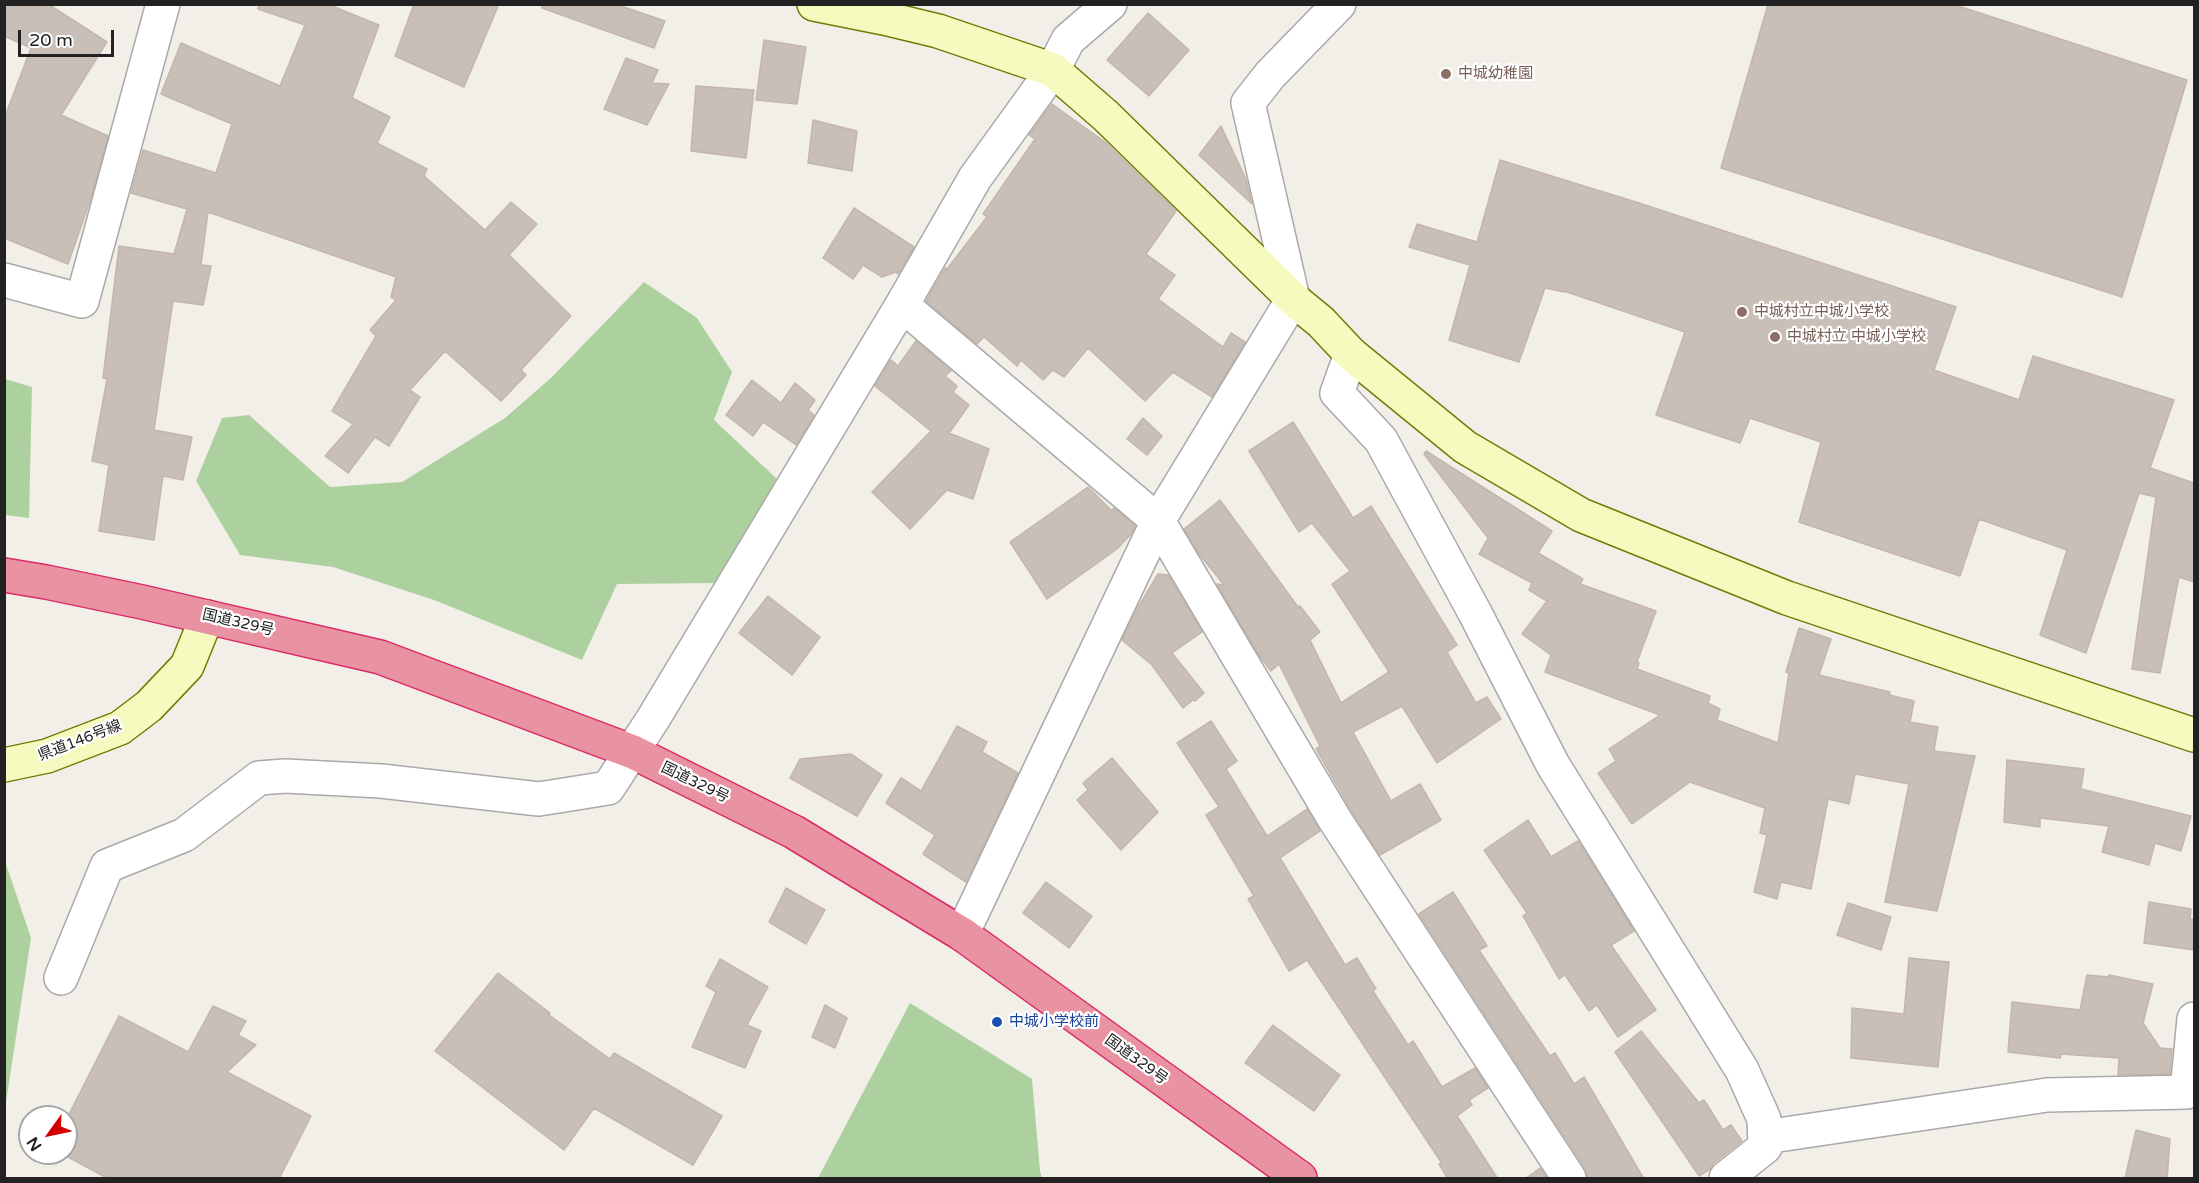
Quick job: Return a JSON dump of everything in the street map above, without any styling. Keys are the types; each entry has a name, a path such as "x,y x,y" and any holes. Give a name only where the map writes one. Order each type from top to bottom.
{"highway":[{"name":"国道329号","path":"4,575 207,616 380,657 633,752 794,832 962,934 1300,1179"}],"street":[{"path":"4,280 82,301 163,4"},
{"path":"814,4 938,31 1053,70 1106,116 1293,299 1321,322 1351,354 1465,447 1581,515 1787,598 2194,735"},
{"path":"61,978 107,866 184,836 259,778 285,776 381,782 539,799 608,788 633,752 902,305 975,178 1053,70 1068,40 1110,4"},
{"path":"962,934 1158,521 1293,299 1248,103 1270,75 1339,4"},
{"path":"902,305 1158,521 1335,820 1569,1179"},
{"path":"1351,354 1337,393 1381,441 1470,602 1553,765 1742,1070 1764,1119 1765,1147 1726,1179"},
{"name":"県道146号線","path":"4,765 47,756 120,728 149,706 187,666 207,616"},
{"path":"1765,1137 2048,1095 2187,1092 2194,1019"}],"green space":[{"path":"644,282 697,318 732,372 714,420 777,479 716,583 617,584 582,660 434,600 333,567 240,555 196,481 222,418 249,415 330,487 402,482 505,418 552,377"},
{"path":"5,379 32,387 29,518 5,515"},
{"path":"5,861 31,938 5,1109"},
{"path":"910,1003 1032,1079 1042,1178 818,1178"}],"building":[{"path":"4,4 48,4 107,42 61,115 108,136 90,201 68,264 4,238 4,119 31,48 4,36"},
{"path":"259,4 327,4 379,25 352,98 390,117 377,143 427,169 424,176 485,230 511,202 537,224 509,255 571,316 521,370 526,375 501,401 445,351 410,390 420,397 389,446 375,437 348,473 325,456 353,424 332,411 376,336 370,330 396,300 391,297 396,277 208,212 201,265 211,266 203,305 173,301 154,430 192,437 183,480 163,476 154,540 99,531 109,465 92,461 107,379 103,378 119,246 174,254 187,209 131,193 143,150 216,173 232,124 161,94 181,43 280,86 305,25 258,9"},
{"path":"414,4 499,4 464,87 395,56"},
{"path":"542,4 615,4 665,21 654,48 542,8"},
{"path":"1768,4 1952,4 2187,80 2122,297 1721,168"},
{"path":"1148,13 1189,50 1149,96 1107,60"},
{"path":"764,40 806,47 797,104 756,100"},
{"path":"626,58 658,70 652,83 669,84 647,125 604,109"},
{"path":"696,86 754,90 746,158 691,151"},
{"path":"1052,104 1105,142 1176,211 1146,254 1175,275 1158,299 1223,347 1231,333 1245,342 1212,397 1173,372 1145,401 1088,348 1064,377 1053,370 1043,380 1021,360 1017,366 984,337 977,344 926,301 945,268 947,269 987,217 983,214 1035,139 1029,135"},
{"path":"813,120 857,131 852,171 808,163"},
{"path":"1221,126 1246,179 1252,204 1199,155"},
{"path":"1500,160 1956,307 1934,370 2019,400 2033,356 2174,400 2150,468 2194,483 2194,582 2179,577 2160,673 2132,669 2156,497 2139,493 2086,653 2040,635 2067,550 1979,519 1960,576 1799,522 1821,442 1750,418 1740,443 1656,415 1685,332 1564,291 1545,288 1519,362 1449,340 1470,265 1409,247 1417,224 1477,242"},
{"path":"854,208 914,247 898,274 896,272 882,277 863,265 853,279 823,258"},
{"path":"916,341 951,371 945,376 957,386 953,392 969,405 949,433 989,449 973,499 947,490 910,529 872,492 931,431 875,386 891,360 898,366"},
{"path":"752,380 781,403 795,383 815,400 808,410 814,415 796,445 763,422 753,436 726,415"},
{"path":"1143,418 1162,436 1147,455 1127,439"},
{"path":"1293,422 1353,518 1371,506 1457,645 1447,652 1476,703 1487,697 1501,719 1437,763 1402,706 1353,732 1391,801 1420,784 1441,820 1380,855 1316,749 1320,746 1279,664 1271,671 1260,657 1217,584 1224,585 1200,555 1184,529 1220,500 1298,607 1300,606 1320,632 1310,640 1341,703 1389,672 1332,584 1350,571 1312,523 1299,532 1249,451"},
{"path":"1426,451 1552,531 1538,553 1583,579 1580,584 1656,611 1637,662 1639,663 1637,669 1710,696 1708,703 1720,709 1717,720 1778,743 1789,673 1786,672 1799,628 1831,639 1819,675 1890,692 1889,695 1914,701 1910,722 1938,727 1934,751 1975,756 1937,911 1885,902 1909,784 1855,774 1849,804 1828,799 1811,889 1781,882 1777,899 1754,892 1767,835 1760,833 1765,808 1690,782 1632,824 1598,773 1616,761 1609,749 1660,715 1545,672 1551,655 1522,634 1547,601 1529,590 1532,583 1479,554 1488,538 1424,454"},
{"path":"1088,487 1112,511 1114,508 1135,526 1132,533 1117,549 1047,599 1010,542"},
{"path":"1158,574 1168,575 1202,632 1172,653 1204,693 1183,708 1152,665 1122,640"},
{"path":"768,596 820,637 792,675 739,633"},
{"path":"1211,721 1237,761 1226,769 1267,836 1307,809 1320,831 1280,858 1345,965 1357,958 1376,989 1373,991 1408,1045 1413,1041 1442,1087 1475,1068 1488,1088 1469,1100 1472,1105 1457,1116 1498,1179 1448,1179 1439,1164 1441,1162 1307,960 1289,971 1248,899 1254,896 1206,815 1219,807 1177,743"},
{"path":"957,726 987,742 982,752 1018,773 966,882 923,854 935,835 886,803 901,778 921,791"},
{"path":"851,754 882,775 857,816 790,778 800,759"},
{"path":"1112,758 1158,812 1121,850 1077,800 1088,790 1083,783"},
{"path":"2007,760 2084,769 2081,789 2191,816 2181,851 2155,843 2149,865 2102,852 2109,826 2040,818 2040,827 2004,822"},
{"path":"1528,820 1551,857 1578,841 1634,931 1611,945 1656,1010 1618,1037 1597,1005 1589,1011 1565,975 1559,979 1523,916 1527,913 1484,850"},
{"path":"1046,882 1092,916 1069,948 1023,913"},
{"path":"786,888 825,910 806,944 769,922"},
{"path":"1453,892 1487,946 1479,950 1514,1003 1550,1056 1555,1053 1574,1084 1584,1077 1644,1179 1587,1179 1585,1168 1419,914"},
{"path":"2149,902 2191,909 2190,919 2194,920 2194,950 2144,943"},
{"path":"1848,903 1891,917 1881,950 1837,935"},
{"path":"1909,958 1949,962 1938,1067 1851,1058 1852,1008 1904,1014"},
{"path":"720,959 768,987 747,1025 761,1031 745,1068 692,1047 716,992 706,986"},
{"path":"498,973 550,1013 549,1015 610,1059 614,1053 722,1116 693,1165 594,1108 564,1150 435,1051"},
{"path":"2087,975 2109,977 2109,975 2153,984 2143,1023 2160,1048 2172,1049 2170,1074 2118,1075 2119,1058 2061,1054 2060,1058 2008,1052 2012,1002 2080,1010"},
{"path":"825,1005 847,1018 835,1048 812,1037"},
{"path":"213,1006 246,1021 238,1035 256,1045 227,1072 311,1116 279,1179 109,1179 78,1162 78,1105 74,1105 119,1016 188,1052"},
{"path":"1273,1025 1340,1075 1314,1111 1245,1063"},
{"path":"1641,1031 1699,1103 1704,1100 1723,1130 1731,1125 1742,1141 1699,1176 1615,1052"},
{"path":"2136,1130 2170,1139 2167,1179 2125,1179"},
{"path":"1540,1168 1547,1179 1525,1179"}],"place":[{"name":"中城幼稚園","path":"1446,74"},
{"name":"中城村立中城小学校","path":"1742,312"},
{"name":"中城村立 中城小学校","path":"1775,337"},
{"name":"中城小学校前","path":"997,1022"}]}
